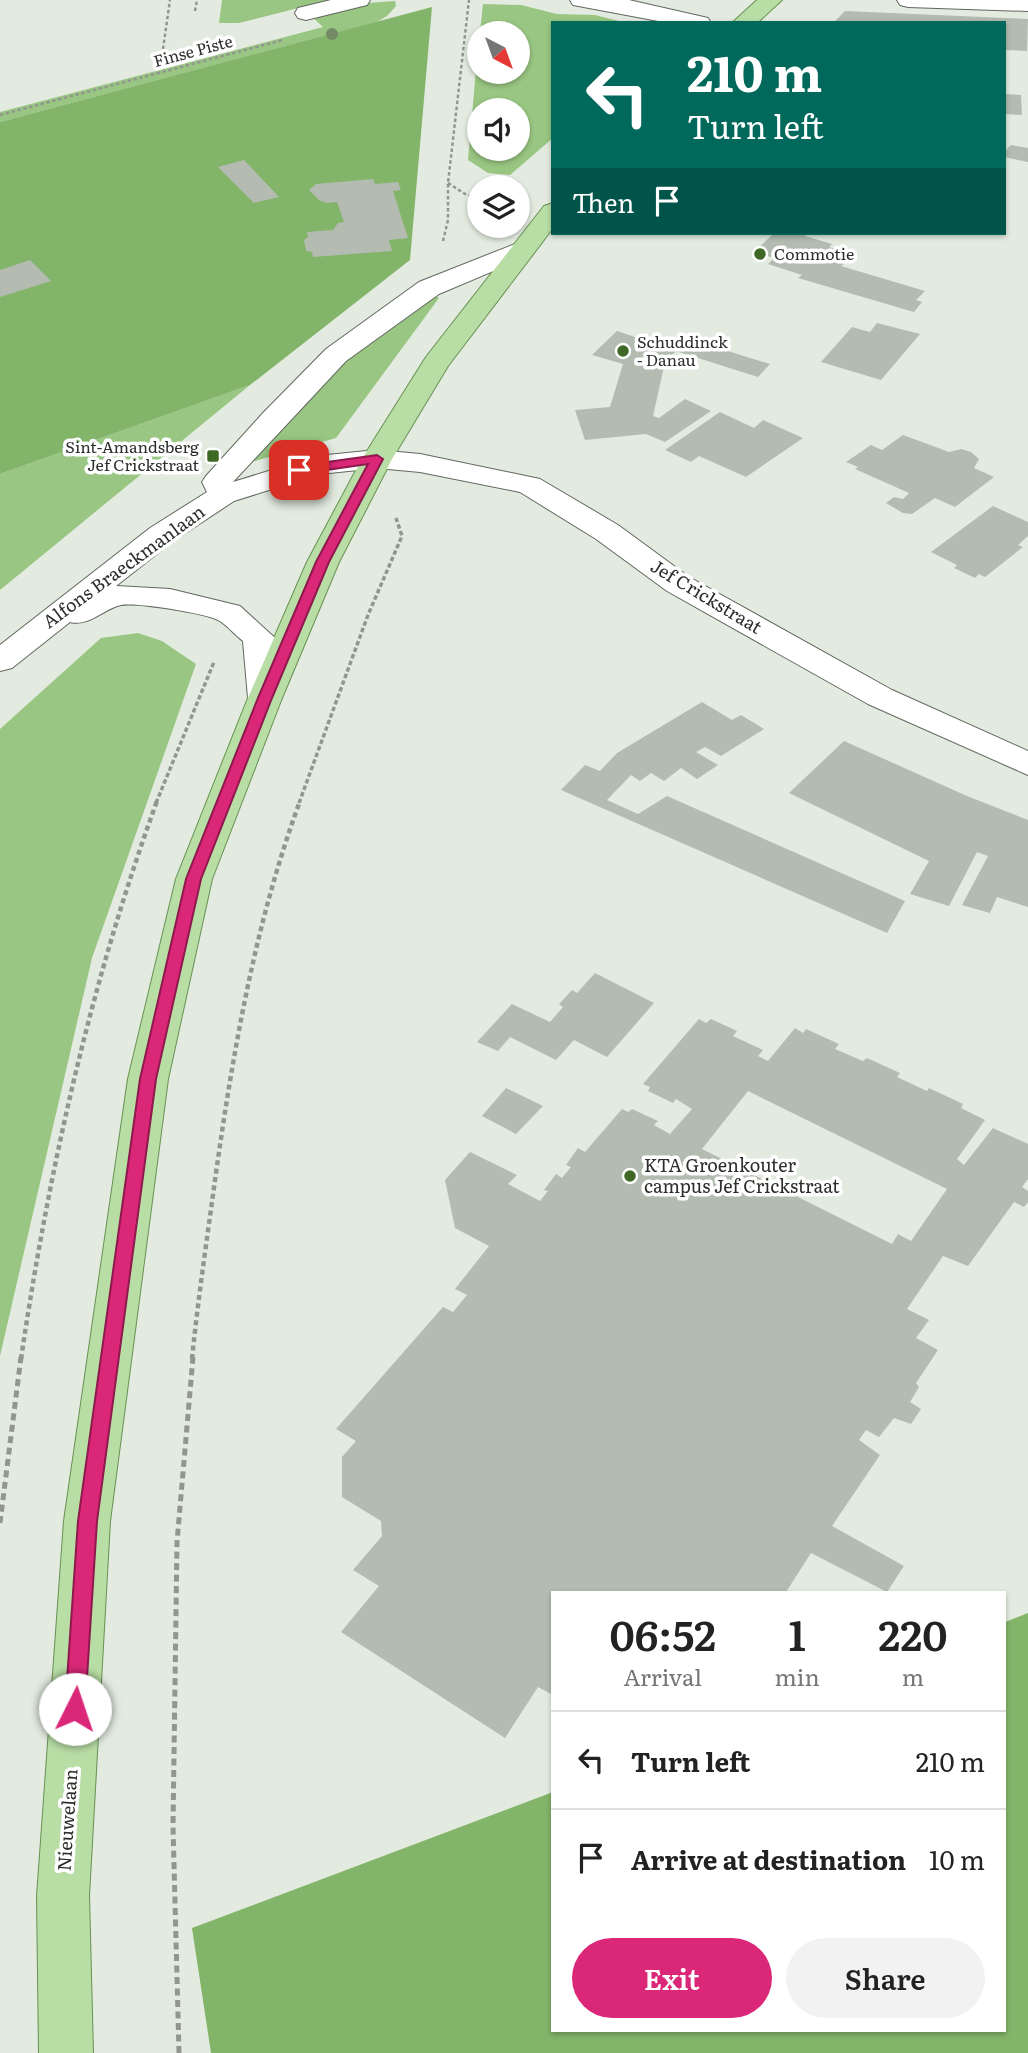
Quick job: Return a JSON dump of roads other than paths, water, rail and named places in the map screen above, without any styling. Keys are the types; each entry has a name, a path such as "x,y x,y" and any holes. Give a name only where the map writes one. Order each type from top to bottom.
{"main road":[{"path":"745,21 771,0"},
{"name":"Nieuwelaan","path":"66,2053 63,1896 87,1521 148,1079 194,879 265,698 323,562 377,459 436,363 520,250 551,213"}],"street":[{"path":"306,13 359,0"},
{"path":"581,0 626,6 691,21"},
{"path":"908,0 1028,4"},
{"name":"Alfons Braeckmanlaan","path":"223,495 217,482 273,419 336,355 429,288 520,250"},
{"name":"Alfons Braeckmanlaan","path":"0,660 161,535 223,495 317,466 377,459"},
{"name":"Jef Crickstraat","path":"377,459 469,471 529,485 607,532 678,584 880,697 1028,764"},
{"name":"Alfons Braeckmanlaan","path":"25,639 117,595 170,599 229,613 259,638 265,698"}],"place":[{"name":"Commotie","path":"760,254"},
{"name":"Schuddinck - Danau","path":"623,351"},
{"name":"Sint-Amandsberg Jef Crickstraat","path":"213,456"},
{"name":"KTA Groenkouter campus Jef Crickstraat","path":"630,1176"}]}
